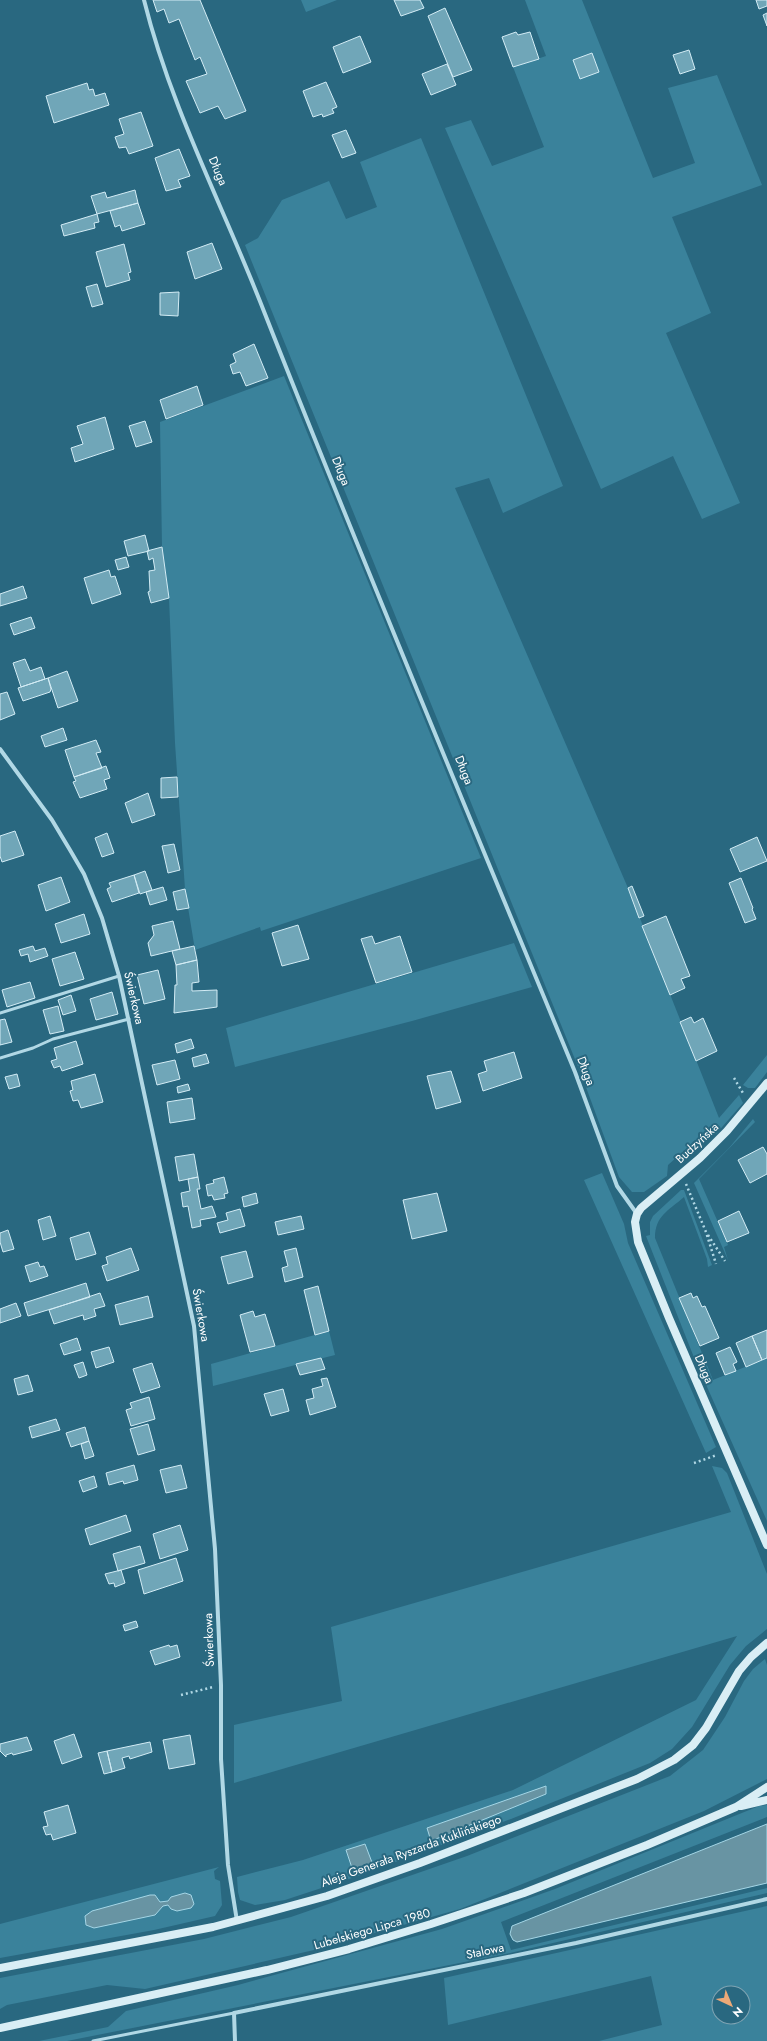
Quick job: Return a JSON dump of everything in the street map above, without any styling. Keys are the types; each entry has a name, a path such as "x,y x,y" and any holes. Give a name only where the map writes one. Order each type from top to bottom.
{"street":[{"name":"Długa","path":"144,0 166,72 201,161 241,253 288,372 574,1072 617,1186 637,1214 635,1230 638,1242 767,1544"},
{"name":"Świerkowa","path":"0,749 52,820 84,874 102,918 119,976 129,1019 194,1326 215,1549 221,1685 222,1759 228,1865 237,1921"},
{"name":"Budzyńska","path":"637,1214 649,1201 728,1131 767,1083"},
{"name":"Aleja Generała Ryszarda Kuklińskiego","path":"0,1968 237,1921 327,1896 413,1865 657,1770 674,1760 693,1745 706,1728 739,1671 751,1657 767,1643"},
{"name":"Lubelskiego Lipca 1980","path":"0,2028 232,1979 311,1960 389,1937 530,1891 648,1845 736,1807 767,1787"},
{"name":"Lubelskiego Lipca 1980","path":"736,1807 767,1800"},
{"name":"Stalowa","path":"234,2013 576,1943 767,1899"},
{"path":"234,2013 235,2041"}],"lane":[{"path":"0,1013 119,976"},
{"path":"0,1058 33,1048 53,1039 129,1019"},
{"path":"93,2041 234,2013"}],"path":[{"path":"734,1078 742,1092 752,1102"},
{"path":"681,1174 706,1232 716,1264"},
{"path":"706,1232 726,1261"},
{"path":"694,1463 727,1453"},
{"path":"181,1695 221,1685"}],"shaded area":[{"path":"301,0 337,0 306,12"},
{"path":"525,0 582,0 653,178 695,163 668,88 717,75 762,185 672,217 711,313 666,333 740,503 702,519 673,456 601,489 445,128 471,120 492,166 544,147 513,67 546,56"},
{"path":"421,138 563,486 503,513 489,478 455,488 628,888 719,1118 739,1095 743,1103 716,1134 709,1134 706,1131 668,1165 667,1176 644,1192 632,1192 619,1177 583,1079 245,245 258,238 282,200 329,181 346,219 377,207 360,162"},
{"path":"284,376 481,858 261,931 260,927 195,950 185,889 175,743 169,598 162,547 160,422"},
{"path":"514,943 532,987 412,1021 235,1067 226,1028"},
{"path":"767,1055 767,1072 755,1088 748,1088 743,1085"},
{"path":"753,1119 755,1122 699,1179 728,1245 724,1247 728,1260 694,1183 729,1148"},
{"path":"602,1173 624,1224 628,1243 716,1447 706,1453 584,1180"},
{"path":"681,1190 684,1190 712,1265 708,1267 707,1259 684,1197 668,1210 660,1219 657,1224 655,1238 713,1380 767,1358 767,1521 695,1360 646,1236 650,1235 650,1222 653,1216"},
{"path":"329,1331 335,1355 213,1386 211,1364"},
{"path":"712,1466 722,1468 727,1473 767,1574 767,1629 746,1646 730,1665 692,1727 672,1749 650,1763 511,1819 361,1875 285,1900 255,1905 240,1900 237,1877 303,1860 513,1790 696,1700 737,1636 234,1783 234,1725 342,1701 331,1627 731,1512"},
{"path":"765,1659 767,1665 767,1779 704,1811 460,1909 314,1950 145,1989 107,1985 7,2005 0,2009 0,1978 204,1939 291,1917 467,1856 670,1776 703,1750 725,1717 744,1681 753,1669"},
{"path":"546,1786 546,1794 431,1841 427,1828"},
{"path":"767,1805 767,1817 501,1922 511,1950 767,1888 767,1893 510,1953 67,2041 39,2041 108,2027 126,2011 238,1985 442,1929 555,1889 759,1806"},
{"path":"767,1824 767,1883 517,1942 513,1940 510,1934 512,1926"},
{"path":"365,1844 373,1865 353,1871 346,1850"},
{"path":"219,1867 214,1871 215,1879 220,1881 222,1905 215,1916 154,1930 0,1958 0,1924"},
{"path":"185,1893 191,1895 194,1904 191,1908 177,1911 171,1909 168,1905 163,1906 155,1915 94,1928 86,1925 85,1916 92,1911 150,1895 155,1895 160,1902 168,1901 171,1897"},
{"path":"767,1906 767,2041 599,2041 662,2025 651,1976 448,2025 444,1978"}],"building":[{"path":"153,0 200,0 246,111 225,119 218,106 200,113 186,81 207,74 200,57 195,60 179,19 169,23 164,9 157,12"},
{"path":"394,0 420,0 424,8 401,16"},
{"path":"756,0 767,0 767,6 759,9"},
{"path":"445,8 472,70 453,77 428,16"},
{"path":"767,13 767,26 763,15"},
{"path":"516,32 518,35 530,32 539,59 513,67 502,37"},
{"path":"360,36 371,62 343,73 333,47"},
{"path":"689,50 695,69 680,74 673,55"},
{"path":"592,53 599,72 580,79 573,60"},
{"path":"447,64 456,85 431,95 422,74"},
{"path":"326,82 337,107 332,109 334,113 323,117 322,114 313,117 303,91"},
{"path":"87,83 89,90 93,89 95,96 105,93 109,105 54,123 46,96"},
{"path":"141,112 153,146 129,154 126,147 119,148 115,137 124,134 119,119"},
{"path":"346,130 356,153 342,158 332,135"},
{"path":"179,149 190,176 178,180 181,187 166,191 155,158"},
{"path":"135,190 138,203 97,214 91,196 105,192 107,198"},
{"path":"138,203 145,224 122,231 120,225 115,227 110,211"},
{"path":"97,214 99,222 94,223 95,228 64,236 61,225"},
{"path":"212,243 222,269 195,279 187,252"},
{"path":"124,244 131,272 128,273 130,280 106,287 96,252"},
{"path":"97,284 103,304 92,307 86,287"},
{"path":"179,292 178,316 160,315 160,293"},
{"path":"254,344 268,378 246,386 240,372 233,374 230,365 236,362 233,354"},
{"path":"197,386 203,405 166,419 160,400"},
{"path":"105,417 114,449 75,462 71,448 83,444 77,426"},
{"path":"145,421 152,442 136,447 129,426"},
{"path":"145,535 149,551 128,556 124,541"},
{"path":"162,547 169,598 151,603 148,592 150,591 149,571 155,570 153,558 149,560 147,551"},
{"path":"126,557 129,567 118,570 115,560"},
{"path":"109,570 111,577 115,576 121,594 92,604 84,578"},
{"path":"23,586 27,598 0,606 0,594"},
{"path":"31,617 35,628 14,635 10,624"},
{"path":"25,659 30,671 41,667 45,679 21,687 13,663"},
{"path":"67,671 78,701 58,708 48,678"},
{"path":"48,678 51,689 50,692 23,701 18,688"},
{"path":"7,692 15,714 0,720 0,694"},
{"path":"63,728 67,740 45,747 41,736"},
{"path":"96,740 101,752 96,753 102,768 74,777 65,750"},
{"path":"106,766 110,778 104,780 107,789 80,798 73,782 76,781 74,777"},
{"path":"177,777 178,797 161,798 161,778"},
{"path":"148,793 155,815 132,823 125,803"},
{"path":"15,831 24,855 2,862 0,856 0,836"},
{"path":"107,833 114,853 102,857 95,838"},
{"path":"757,837 767,861 740,872 730,849"},
{"path":"174,844 180,870 168,873 162,846"},
{"path":"145,871 152,890 140,894 134,875"},
{"path":"134,875 139,893 112,902 107,889 111,887 109,883"},
{"path":"61,877 70,902 46,911 38,885"},
{"path":"741,878 756,919 745,923 729,883"},
{"path":"632,886 644,916 639,918 628,888"},
{"path":"163,887 167,900 150,905 146,892"},
{"path":"185,889 189,908 177,910 173,892"},
{"path":"84,914 90,934 61,943 55,924"},
{"path":"666,916 690,976 681,979 685,988 670,995 642,926"},
{"path":"173,921 180,949 151,956 148,943 154,935 152,926"},
{"path":"298,925 309,959 282,966 272,933"},
{"path":"372,936 375,944 400,936 412,972 376,983 361,939"},
{"path":"33,946 35,951 45,948 48,956 30,962 28,954 21,956 19,950"},
{"path":"194,946 197,960 176,965 172,951"},
{"path":"75,952 84,979 60,986 52,959"},
{"path":"197,960 199,982 192,983 192,991 217,990 217,1007 174,1013 175,985 177,985 176,965"},
{"path":"158,970 165,999 144,1004 137,975"},
{"path":"30,982 35,998 7,1007 2,990"},
{"path":"112,992 118,1014 96,1020 90,999"},
{"path":"71,995 76,1011 63,1015 58,1000"},
{"path":"58,1006 64,1031 50,1034 43,1010"},
{"path":"691,1017 694,1023 703,1018 717,1051 696,1061 680,1022"},
{"path":"5,1019 12,1042 0,1045 0,1020"},
{"path":"191,1039 194,1048 177,1053 175,1044"},
{"path":"76,1041 83,1064 62,1071 60,1066 54,1068 51,1061 57,1059 54,1048"},
{"path":"514,1052 522,1078 483,1091 478,1074 487,1071 484,1061"},
{"path":"206,1054 209,1063 194,1067 192,1058"},
{"path":"175,1060 180,1079 157,1085 152,1065"},
{"path":"451,1071 461,1102 436,1109 427,1076"},
{"path":"17,1074 20,1086 9,1089 5,1077"},
{"path":"95,1074 103,1102 81,1108 78,1100 73,1101 70,1091 73,1090 71,1081"},
{"path":"188,1084 190,1090 178,1093 177,1087"},
{"path":"192,1098 195,1119 170,1123 167,1102"},
{"path":"763,1147 767,1154 767,1174 750,1183 738,1160"},
{"path":"194,1154 198,1177 179,1181 175,1157"},
{"path":"198,1177 200,1189 197,1189 201,1209 212,1206 216,1217 200,1220 201,1226 192,1228 188,1206 183,1207 181,1193 190,1191 188,1179"},
{"path":"224,1177 228,1193 224,1194 225,1198 214,1200 212,1195 208,1196 206,1185 214,1183 213,1180"},
{"path":"256,1193 258,1203 244,1207 242,1197"},
{"path":"437,1193 447,1231 412,1239 403,1200"},
{"path":"240,1209 245,1226 220,1233 217,1223 228,1220 226,1213"},
{"path":"739,1211 749,1233 727,1242 718,1221"},
{"path":"50,1216 56,1236 43,1240 38,1220"},
{"path":"301,1216 304,1229 278,1235 275,1222"},
{"path":"8,1230 14,1249 3,1252 0,1242 0,1233"},
{"path":"89,1232 96,1254 76,1260 70,1238"},
{"path":"131,1248 139,1270 107,1281 102,1266 108,1264 106,1257"},
{"path":"296,1248 303,1277 285,1282 282,1268 288,1266 284,1251"},
{"path":"246,1251 253,1277 228,1284 221,1257"},
{"path":"38,1262 40,1267 44,1266 48,1276 30,1282 25,1266"},
{"path":"86,1283 90,1297 28,1316 24,1303"},
{"path":"318,1286 329,1331 315,1335 304,1290"},
{"path":"100,1293 105,1306 94,1309 96,1316 84,1320 83,1315 54,1324 49,1310"},
{"path":"691,1293 693,1298 697,1296 702,1307 705,1306 719,1338 700,1346 679,1298"},
{"path":"148,1296 153,1317 120,1325 115,1305"},
{"path":"16,1303 21,1316 0,1323 0,1309"},
{"path":"253,1311 255,1317 265,1314 275,1346 250,1352 240,1315"},
{"path":"767,1330 767,1358 762,1360 752,1336"},
{"path":"752,1336 762,1360 746,1367 736,1343"},
{"path":"77,1338 81,1350 64,1355 60,1344"},
{"path":"109,1347 114,1362 96,1368 91,1352"},
{"path":"730,1347 737,1362 733,1364 736,1371 725,1375 716,1353"},
{"path":"321,1358 325,1369 300,1375 296,1364"},
{"path":"83,1362 87,1375 79,1378 74,1365"},
{"path":"152,1363 160,1387 141,1393 133,1369"},
{"path":"28,1375 33,1391 18,1395 14,1379"},
{"path":"327,1378 336,1407 310,1415 306,1400 314,1398 312,1389 323,1386 321,1379"},
{"path":"283,1389 289,1411 271,1416 264,1394"},
{"path":"149,1397 155,1419 131,1426 126,1410 132,1408 130,1403"},
{"path":"56,1419 60,1430 32,1438 29,1427"},
{"path":"148,1424 155,1450 138,1455 130,1429"},
{"path":"85,1427 89,1441 71,1447 66,1433"},
{"path":"89,1441 94,1456 85,1459 81,1444"},
{"path":"134,1465 138,1480 124,1484 123,1481 109,1485 106,1473"},
{"path":"181,1465 187,1488 166,1493 160,1470"},
{"path":"94,1476 97,1487 83,1492 79,1481"},
{"path":"126,1515 131,1531 90,1545 85,1529"},
{"path":"180,1525 188,1550 160,1559 153,1534"},
{"path":"140,1546 145,1563 118,1571 113,1554"},
{"path":"176,1558 183,1581 144,1594 138,1570"},
{"path":"121,1570 125,1583 115,1587 114,1583 109,1584 105,1574"},
{"path":"136,1621 138,1627 125,1631 123,1625"},
{"path":"169,1645 170,1647 177,1645 180,1657 155,1665 150,1651"},
{"path":"74,1734 82,1757 62,1764 54,1741"},
{"path":"190,1735 195,1764 169,1769 163,1740"},
{"path":"27,1737 32,1750 13,1755 12,1753 6,1755 6,1757 0,1751 0,1744"},
{"path":"150,1742 152,1752 130,1759 129,1756 122,1758 125,1768 112,1772 107,1751"},
{"path":"107,1751 112,1772 104,1774 98,1753"},
{"path":"68,1805 76,1833 53,1840 51,1834 46,1835 43,1827 48,1826 44,1812"}]}
